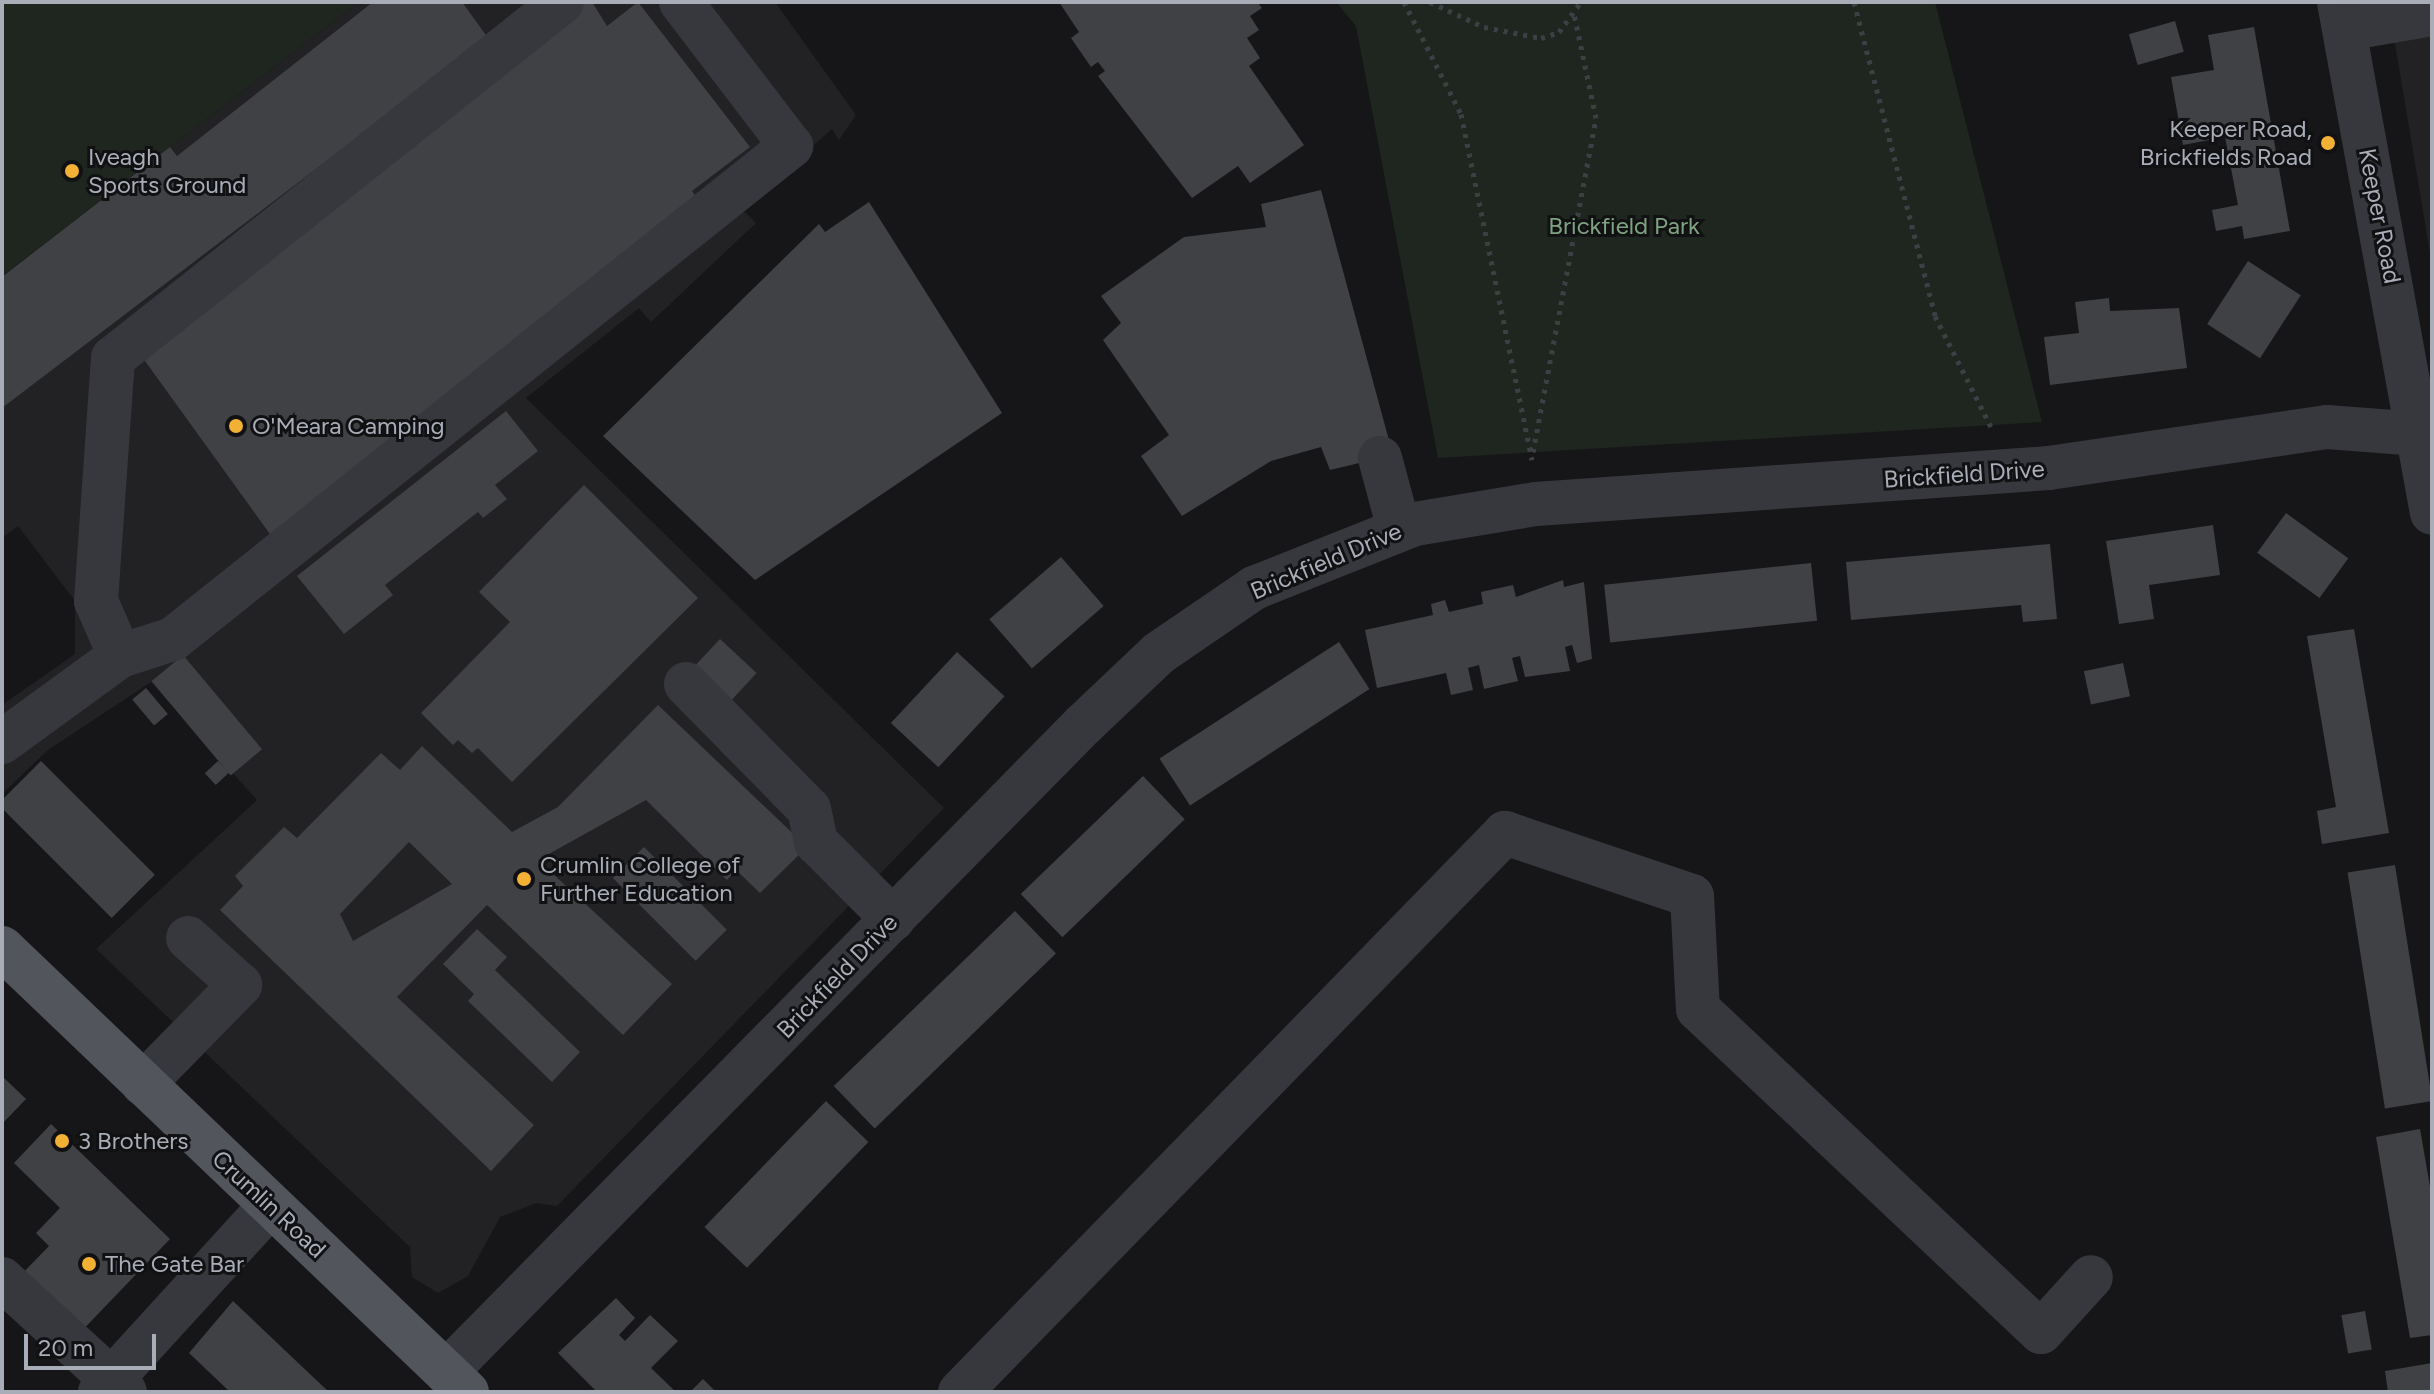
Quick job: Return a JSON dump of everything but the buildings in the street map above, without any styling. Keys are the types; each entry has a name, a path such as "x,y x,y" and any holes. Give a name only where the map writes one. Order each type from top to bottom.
{"main road":[{"name":"Crumlin Road","path":"2,948 457,1382"}],"street":[{"path":"120,656 96,601 113,358 562,2"},
{"path":"2,742 120,656 173,639 791,146 681,2"},
{"path":"2342,16 2432,14"},
{"name":"Keeper Road","path":"2342,16 2426,433 2432,513"},
{"name":"Brickfield Drive","path":"457,1382 506,1311 1159,653 1254,588 1399,529 1536,504 2049,468 2327,427 2426,433"},
{"path":"1380,458 1399,529"},
{"path":"686,684 809,809 816,842 893,919"},
{"path":"960,1392 1505,833 1692,896 1698,1009 2041,1332 2091,1277"},
{"path":"143,1084 240,985 188,938"},
{"path":"2,1279 112,1388 270,1206"}],"path":[{"path":"1404,2 1461,114 1532,458 1536,504"},
{"path":"1430,2 1484,27 1541,38 1559,32 1581,2"},
{"path":"1854,2 1935,316 1991,426 1998,471"},
{"path":"1532,458 1596,118 1574,14"}],"shaded area":[{"path":"359,2 775,2 856,115 839,140 832,129 741,208 756,223 651,322 639,308 526,398 944,808 557,1206 536,1203 500,1217 468,1276 438,1293 412,1277 410,1247 96,949 257,800 151,682 48,750 2,794 2,705 75,654 75,601 18,526 2,538 2,276"},
{"path":"2388,2 2432,2 2432,265"}],"green space":[{"name":"Iveagh Sports Ground","path":"2,2 359,2 2,276"},
{"name":"Brickfield Park","path":"1336,2 1935,2 2042,422 1438,458 1356,26"}],"place":[{"name":"Keeper Road, Brickfields Road","path":"2328,143"},
{"name":"Iveagh Sports Ground","path":"72,171"},
{"name":"O'Meara Camping","path":"236,426"},
{"name":"Crumlin College of Further Education","path":"524,879"},
{"name":"3 Brothers","path":"62,1141"},
{"name":"The Gate Bar","path":"89,1264"}]}
